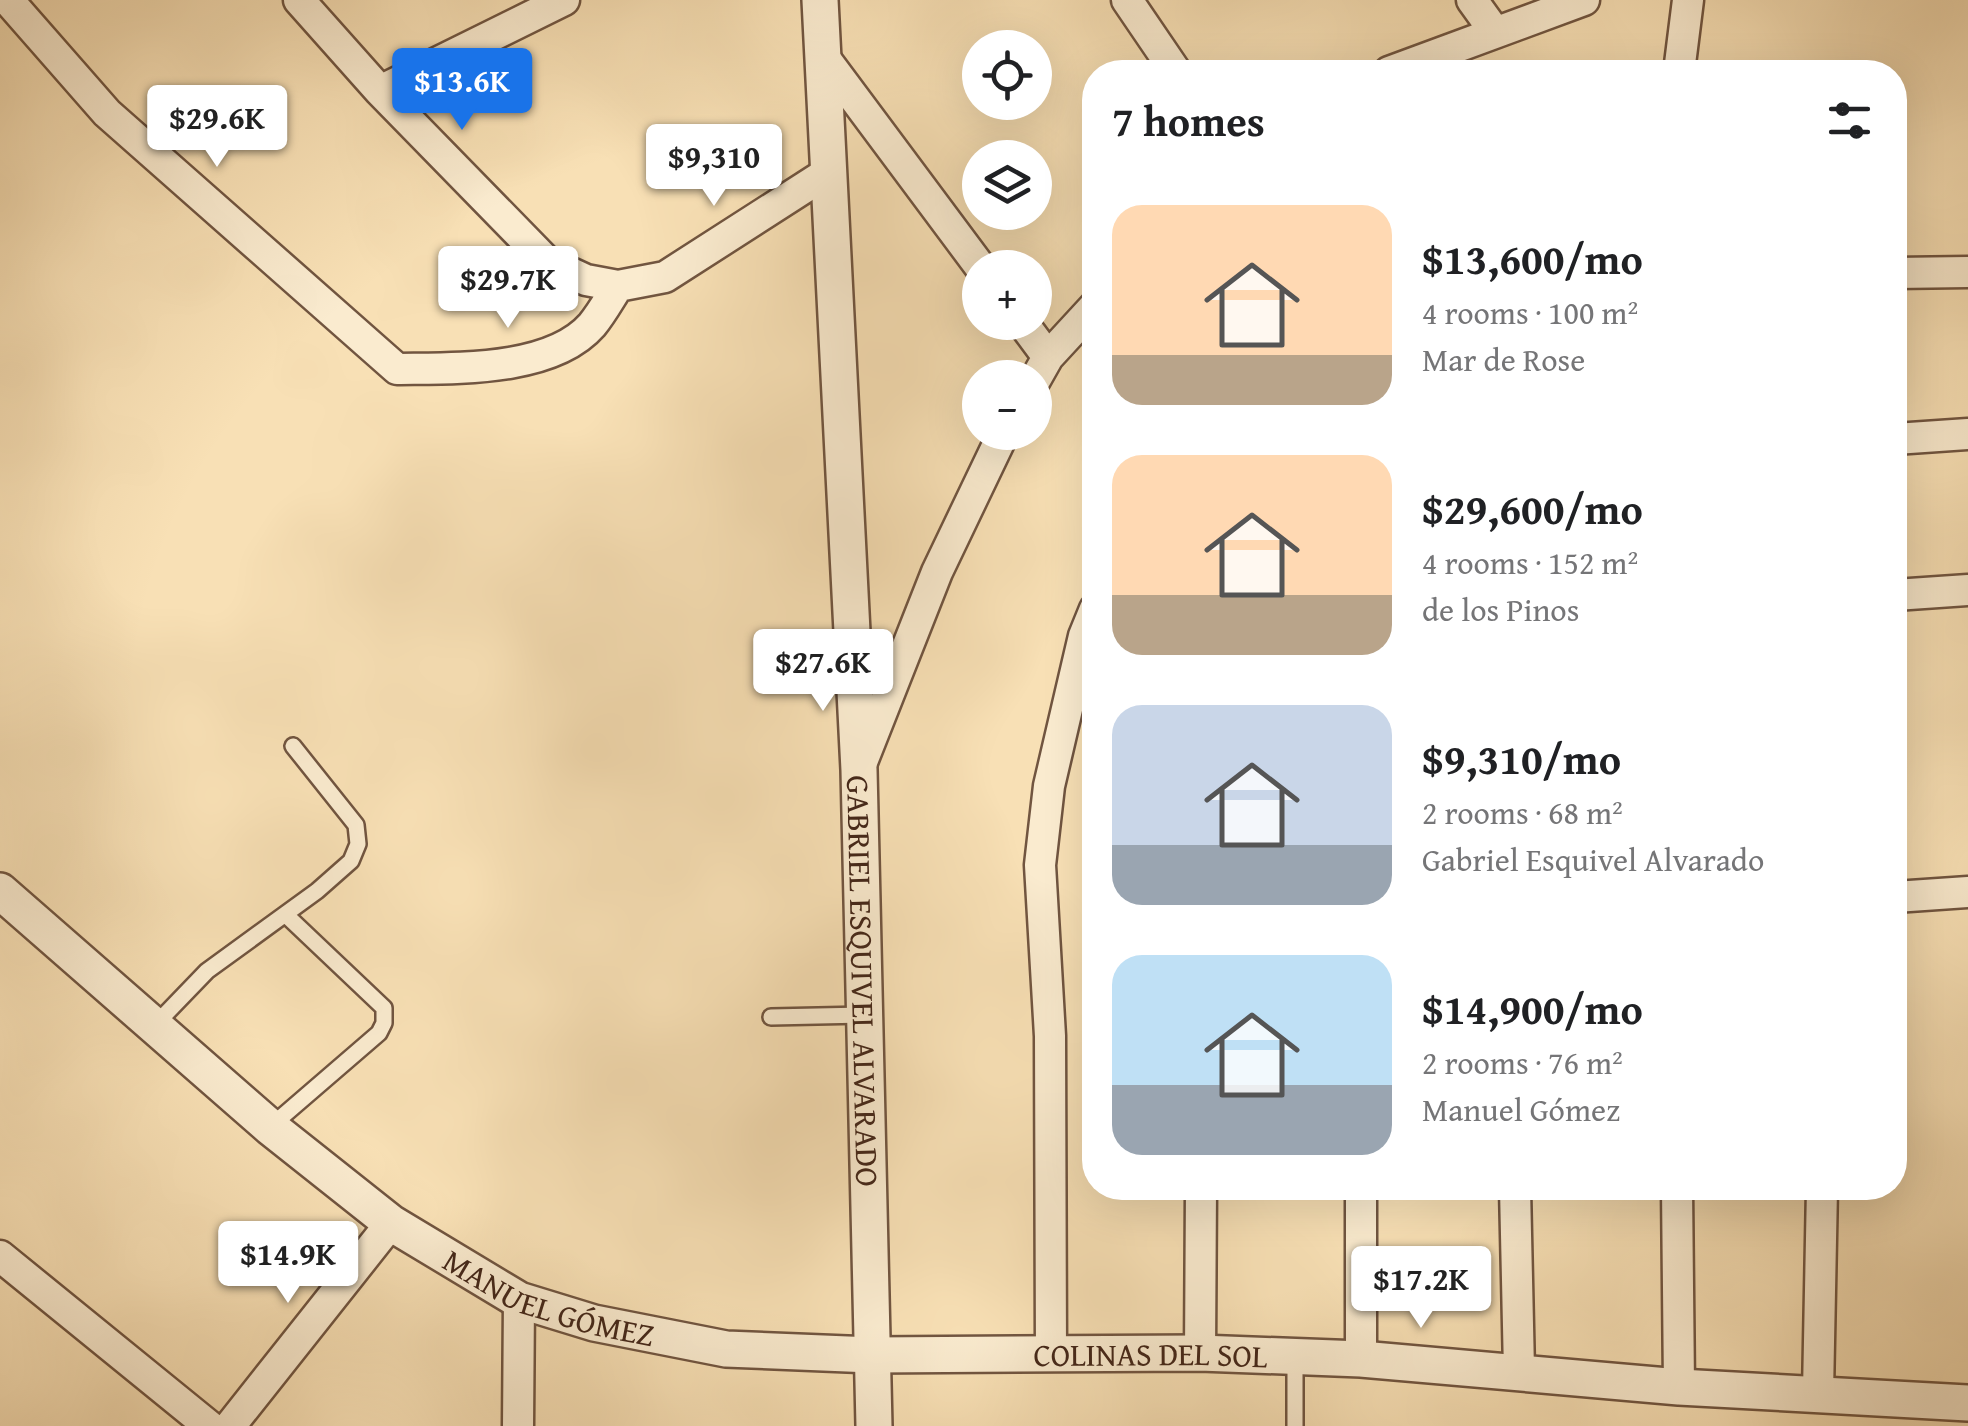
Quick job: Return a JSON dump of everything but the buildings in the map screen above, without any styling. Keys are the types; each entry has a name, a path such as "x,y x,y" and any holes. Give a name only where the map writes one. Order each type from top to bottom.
{"street":[{"path":"8,0 107,113 397,369 475,368 549,353 590,328 618,286"},
{"path":"298,0 380,92 548,262 586,280 618,286 665,277 827,173"},
{"path":"380,92 564,0"},
{"name":"GABRIEL ESQUIVEL ALVARADO","path":"820,0 858,770 874,1426"},
{"path":"1126,0 1168,60"},
{"path":"1472,0 1495,32"},
{"path":"1422,60 1584,0"},
{"path":"1680,60 1688,0"},
{"path":"822,56 968,250"},
{"path":"1907,273 1968,272"},
{"path":"1049,360 1082,321"},
{"path":"1907,438 1968,434"},
{"path":"858,770 936,572 995,450"},
{"path":"1907,593 1968,590"},
{"path":"1051,1356 1050,1036 1040,865 1049,786 1082,645"},
{"name":"MANUEL GÓMEZ","path":"0,892 270,1127 392,1224 520,1300 594,1323 726,1349 872,1356"},
{"path":"1907,896 1968,892"},
{"path":"1200,1353 1202,1200"},
{"path":"1360,1359 1361,1200"},
{"path":"1511,1200 1520,1371"},
{"path":"1677,1200 1680,1387"},
{"path":"1818,1393 1822,1200"},
{"path":"230,1426 392,1224"},
{"path":"0,1256 209,1426"},
{"path":"518,1426 520,1300"},
{"name":"COLINAS DEL SOL","path":"872,1356 1295,1356 1520,1371 1680,1387 1818,1393 1931,1414 1968,1403"}],"lane":[{"path":"154,1026 207,971 286,915 352,861 358,844 356,825 293,746"},
{"path":"270,1127 378,1033 384,1023 384,1008 286,915"},
{"path":"771,1017 864,1014"},
{"path":"1295,1356 1295,1426"}]}
